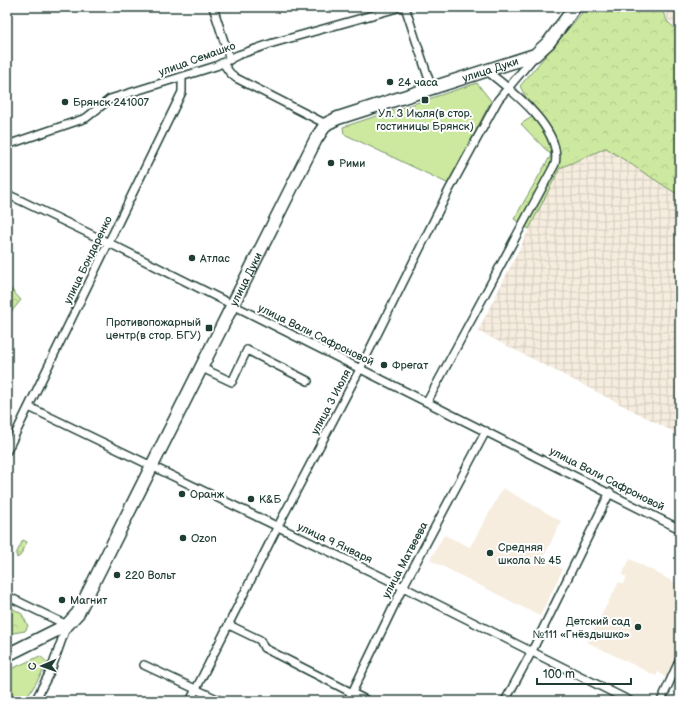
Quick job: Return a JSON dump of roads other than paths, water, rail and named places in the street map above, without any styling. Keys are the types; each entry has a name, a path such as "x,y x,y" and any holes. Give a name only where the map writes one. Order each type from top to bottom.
{"main road":[{"name":"улица Дуки","path":"7,655 67,625 78,613 200,367 316,139 326,124 338,118 535,55 549,42 575,7"}],"street":[{"path":"213,7 230,73 236,78 326,124"},
{"name":"улица Семашко","path":"7,145 86,118 110,100 227,62 273,43 401,7"},
{"path":"405,7 432,88"},
{"name":"улица 3 Июля","path":"190,701 277,528 360,369 449,190 498,100 535,55"},
{"path":"427,402 555,164 555,150 549,132 520,98 487,71"},
{"name":"улица Бондаренко","path":"7,451 182,92 182,77"},
{"name":"улица Вали Сафроновой","path":"7,194 109,243 232,306 610,492 680,529"},
{"path":"200,367 232,382 247,350 308,381"},
{"name":"улица 9 Января","path":"29,407 277,528 403,587 531,653 630,701"},
{"name":"улица Матвеева","path":"348,701 403,587 486,431"},
{"path":"505,701 531,653 610,492"},
{"path":"7,596 67,625 54,663 35,701"},
{"path":"229,625 260,640 264,648 368,701"},
{"path":"661,701 680,659"},
{"path":"144,665 221,701"}],"place":[{"name":"24 часа","path":"390,82"},
{"name":"Ул. 3 Июля(в стор. гостиницы Брянск)","path":"425,100"},
{"name":"Брянск 241007","path":"65,102"},
{"name":"Рими","path":"331,163"},
{"name":"Атлас","path":"192,258"},
{"name":"Противопожарный центр(в стор. БГУ)","path":"209,328"},
{"name":"Фрегат","path":"384,365"},
{"name":"Оранж","path":"182,494"},
{"name":"К&Б","path":"251,499"},
{"name":"Ozon","path":"183,538"},
{"name":"Средняя школа № 45","path":"490,553"},
{"name":"220 Вольт","path":"117,575"},
{"name":"Магнит","path":"62,600"},
{"name":"Детский сад №111 «Гнёздышко»","path":"638,627"}]}
